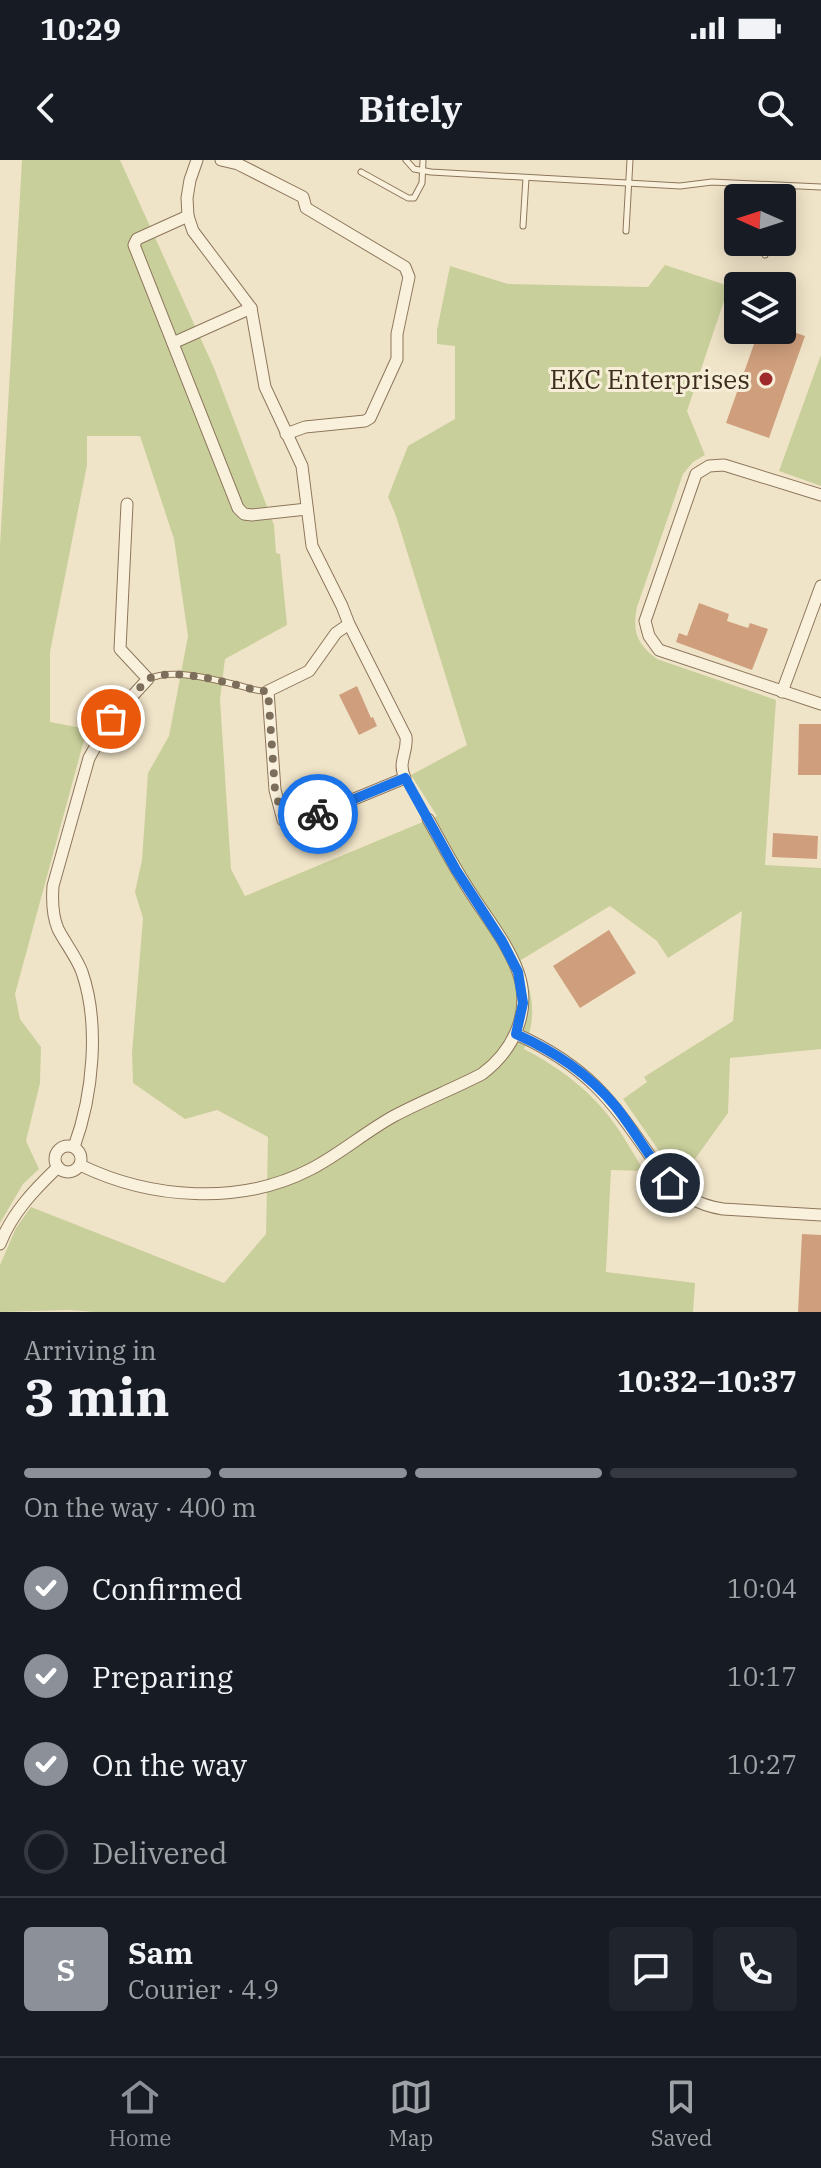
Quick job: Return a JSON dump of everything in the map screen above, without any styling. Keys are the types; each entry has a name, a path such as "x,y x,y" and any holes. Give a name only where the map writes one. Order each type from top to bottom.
{"street":[{"path":"197,160 187,198 193,231 251,308 265,387 302,466 312,546 407,744 401,760 405,778 289,824 283,820 275,790 268,691 309,671 336,633 349,624"},
{"path":"221,160 238,164 303,197 306,208 405,267 409,277 397,334 397,359 370,418 305,427 286,434"},
{"path":"188,216 137,239 134,245 238,508 244,514 252,515 307,509"},
{"path":"173,343 251,308"},
{"path":"821,495 724,465 709,466 696,474 645,621 649,636 659,650 821,704"},
{"path":"74,1147 86,1107 93,1047 91,1007 81,970 58,928 53,886 89,758 111,719 148,679 120,649 127,504"},
{"path":"782,692 821,586"},
{"path":"80,1165 114,1180 173,1193 221,1192 277,1182 307,1171 392,1117 482,1074 502,1056 516,1034 523,1003 518,972 428,819"},
{"path":"516,1034 557,1054 594,1083 617,1109 670,1183 689,1198 723,1209 821,1215"},
{"path":"67,1145 74,1147 80,1153 80,1165 70,1172 61,1170 55,1161 58,1150 67,1145"},
{"path":"0,1244 17,1210 58,1167"}],"lane":[{"path":"406,160 414,169 423,172 680,186 712,182 750,184"},
{"path":"361,172 408,198 414,198 422,183 423,160"},
{"path":"626,231 630,160"},
{"path":"523,226 526,178"},
{"path":"796,186 821,187"},
{"path":"148,679 177,674 259,692 268,691"},
{"path":"405,778 428,819"}],"green space":[{"path":"22,160 120,160 214,368 274,525 276,553 280,554 287,625 225,659 220,699 231,869 245,896 437,816 411,775 467,745 388,497 408,446 455,419 455,346 437,344 450,266 508,284 648,287 665,265 724,284 724,301 687,411 705,455 693,462 683,474 637,607 635,624 641,643 657,659 776,700 765,865 821,868 821,1049 730,1058 728,1113 682,1177 664,1158 623,1099 647,1082 644,1077 733,1021 742,911 668,958 657,941 610,906 521,960 532,1004 531,1025 524,1049 562,1072 595,1100 618,1129 644,1171 611,1170 606,1272 695,1283 693,1312 0,1312 0,1265 16,1228 31,1207 224,1283 266,1234 268,1137 217,1110 185,1119 133,1083 132,1053 143,918 135,892 142,860 148,773 169,736 188,636 174,539 140,436 87,436 87,465 50,652 50,722 87,729 15,994 20,1019 41,1047 40,1083 26,1141 39,1169 23,1184 0,1223 0,546"},
{"path":"821,355 821,486 779,471"}],"building":[{"name":"EKC Enterprises","path":"796,333 805,336 769,438 726,423 754,344 796,344"},
{"path":"699,603 729,614 727,621 748,628 750,623 768,629 752,670 676,642 679,633 687,636"},
{"path":"357,686 377,726 359,735 339,695"},
{"path":"799,724 821,724 821,775 798,775"},
{"path":"773,833 818,836 817,859 772,857"},
{"path":"609,930 636,973 580,1008 553,966"},
{"path":"802,1234 821,1235 821,1312 798,1312"}],"way so far":[{"path":"111,719 148,679 166,674 224,682 259,692 268,691 275,790 283,820 289,824 296,823 318,814"}],"place":[{"name":"EKC Enterprises","path":"766,379"}],"route":[{"path":"318,814 405,778 518,972 523,1003 516,1034 557,1054 594,1083 617,1109 670,1183"}]}
